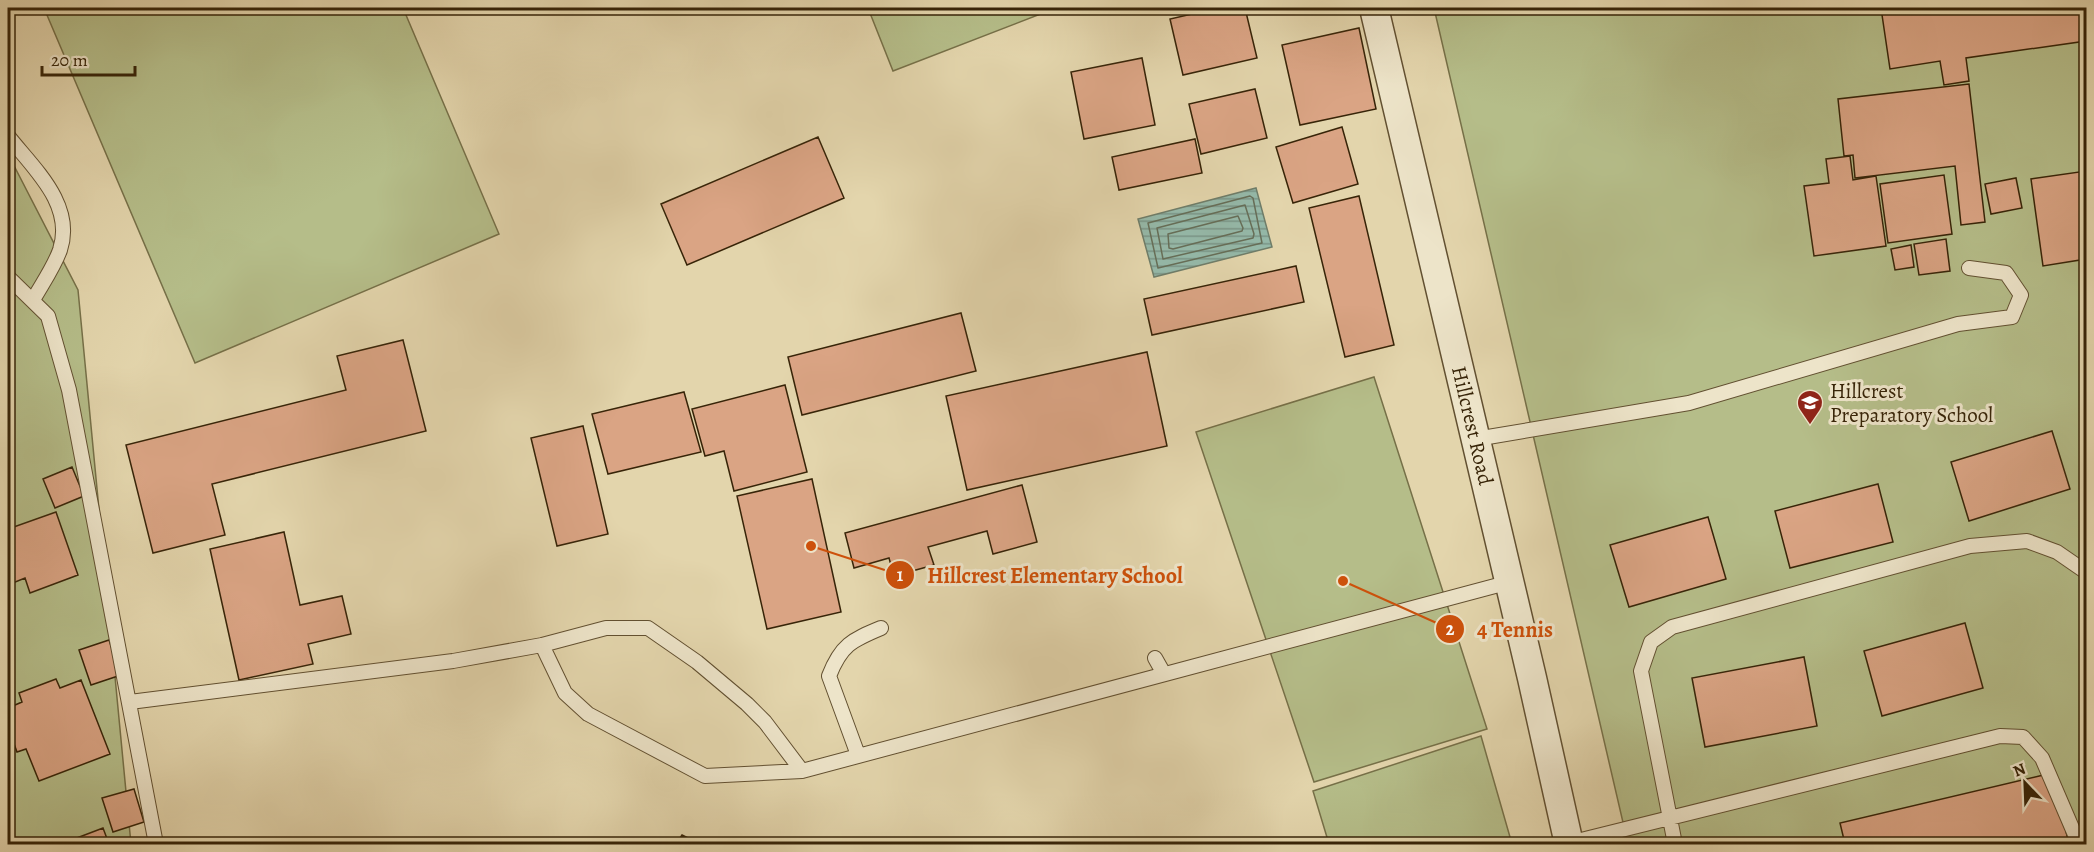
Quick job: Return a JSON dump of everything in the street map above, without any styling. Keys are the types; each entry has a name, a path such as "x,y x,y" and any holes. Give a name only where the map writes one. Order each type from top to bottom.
{"street":[{"name":"Hillcrest Road","path":"1374,8 1510,582 1569,844"}],"lane":[{"path":"8,136 60,206 64,228 59,250 33,300"},
{"path":"1476,439 1689,403 1958,324 2012,317 2021,295 2006,273 1969,268"},
{"path":"8,277 48,316 69,390 156,844"},
{"path":"1675,844 1641,671 1651,642 1672,627 1970,546 2027,541 2057,552 2086,572"},
{"path":"542,645 565,693 588,714 705,776 802,771 1510,582"},
{"path":"130,702 453,662 542,645 606,628 648,628 698,662 747,704 765,722 802,771"},
{"path":"858,755 829,676 836,656 852,640 881,628"},
{"path":"1155,658 1164,674"},
{"path":"1569,844 2000,736 2023,737 2043,758 2079,844"}],"green space":[{"path":"44,8 403,8 499,234 195,363"},
{"path":"868,8 1056,8 893,71"},
{"name":"Hillcrest Preparatory School","path":"1434,8 2086,8 2086,844 1628,844"},
{"path":"8,154 78,290 131,844 8,844"},
{"path":"1374,377 1487,729 1314,782 1196,432"},
{"path":"1481,736 1512,844 1329,844 1313,791"}],"water":[{"path":"1256,188 1272,247 1154,277 1138,219"}],"building":[{"path":"1218,8 1245,8 1257,58 1183,75 1170,19"},
{"path":"1881,8 1944,8 1944,10 2086,8 2086,41 1966,58 1969,81 1944,85 1940,61 1890,69"},
{"path":"1359,28 1376,109 1300,125 1282,45"},
{"path":"1142,58 1155,125 1084,139 1071,72"},
{"path":"1969,84 1985,222 1961,225 1955,166 1855,178 1853,155 1844,156 1838,99"},
{"path":"1255,89 1267,138 1201,154 1189,104"},
{"path":"1342,127 1358,184 1293,203 1276,147"},
{"path":"818,137 844,198 687,265 661,204"},
{"path":"1195,139 1202,173 1119,190 1112,157"},
{"path":"1850,156 1853,180 1876,176 1886,246 1814,256 1804,186 1829,183 1826,159"},
{"path":"2086,171 2086,259 2043,266 2031,179"},
{"path":"1944,175 1952,234 1888,243 1880,184"},
{"path":"2016,178 2022,208 1991,214 1985,184"},
{"path":"1359,196 1394,345 1345,357 1309,208"},
{"path":"1946,239 1950,271 1919,275 1914,244"},
{"path":"1911,245 1914,267 1895,270 1891,249"},
{"path":"1296,266 1304,302 1152,335 1144,299"},
{"path":"961,313 976,371 802,415 788,357"},
{"path":"403,340 426,431 212,484 225,535 153,553 126,445 346,390 337,356"},
{"path":"1147,352 1167,446 967,490 946,396"},
{"path":"785,385 807,472 734,491 724,451 705,456 692,409"},
{"path":"684,392 701,452 608,474 592,414"},
{"path":"583,426 608,534 557,546 531,438"},
{"path":"2052,431 2070,489 1969,521 1951,462"},
{"path":"72,467 84,496 55,508 43,479"},
{"path":"812,479 841,612 767,629 737,496"},
{"path":"1878,484 1893,542 1790,568 1775,511"},
{"path":"1022,485 1037,542 993,554 987,531 928,547 934,565 894,576 889,558 854,568 845,533"},
{"path":"56,512 78,575 30,593 25,578 8,585 8,529"},
{"path":"1708,517 1726,579 1629,607 1610,545"},
{"path":"284,532 300,605 342,596 351,634 308,644 313,664 239,680 210,549"},
{"path":"1965,623 1983,688 1882,716 1864,651"},
{"path":"109,640 121,675 91,685 79,650"},
{"path":"1804,657 1817,726 1705,747 1692,678"},
{"path":"56,679 60,688 81,680 110,754 39,781 26,749 17,752 8,727 8,708 22,702 19,693"},
{"path":"2052,773 2069,844 1845,844 1840,823"},
{"path":"134,789 144,822 113,832 102,798"},
{"path":"103,828 109,844 61,844"},
{"path":"682,835 700,844 676,844"}],"place":[{"name":"Hillcrest Preparatory School","path":"1810,426"},
{"name":"Hillcrest Elementary School","path":"811,546"},
{"name":"4 Tennis","path":"1343,581"}]}
